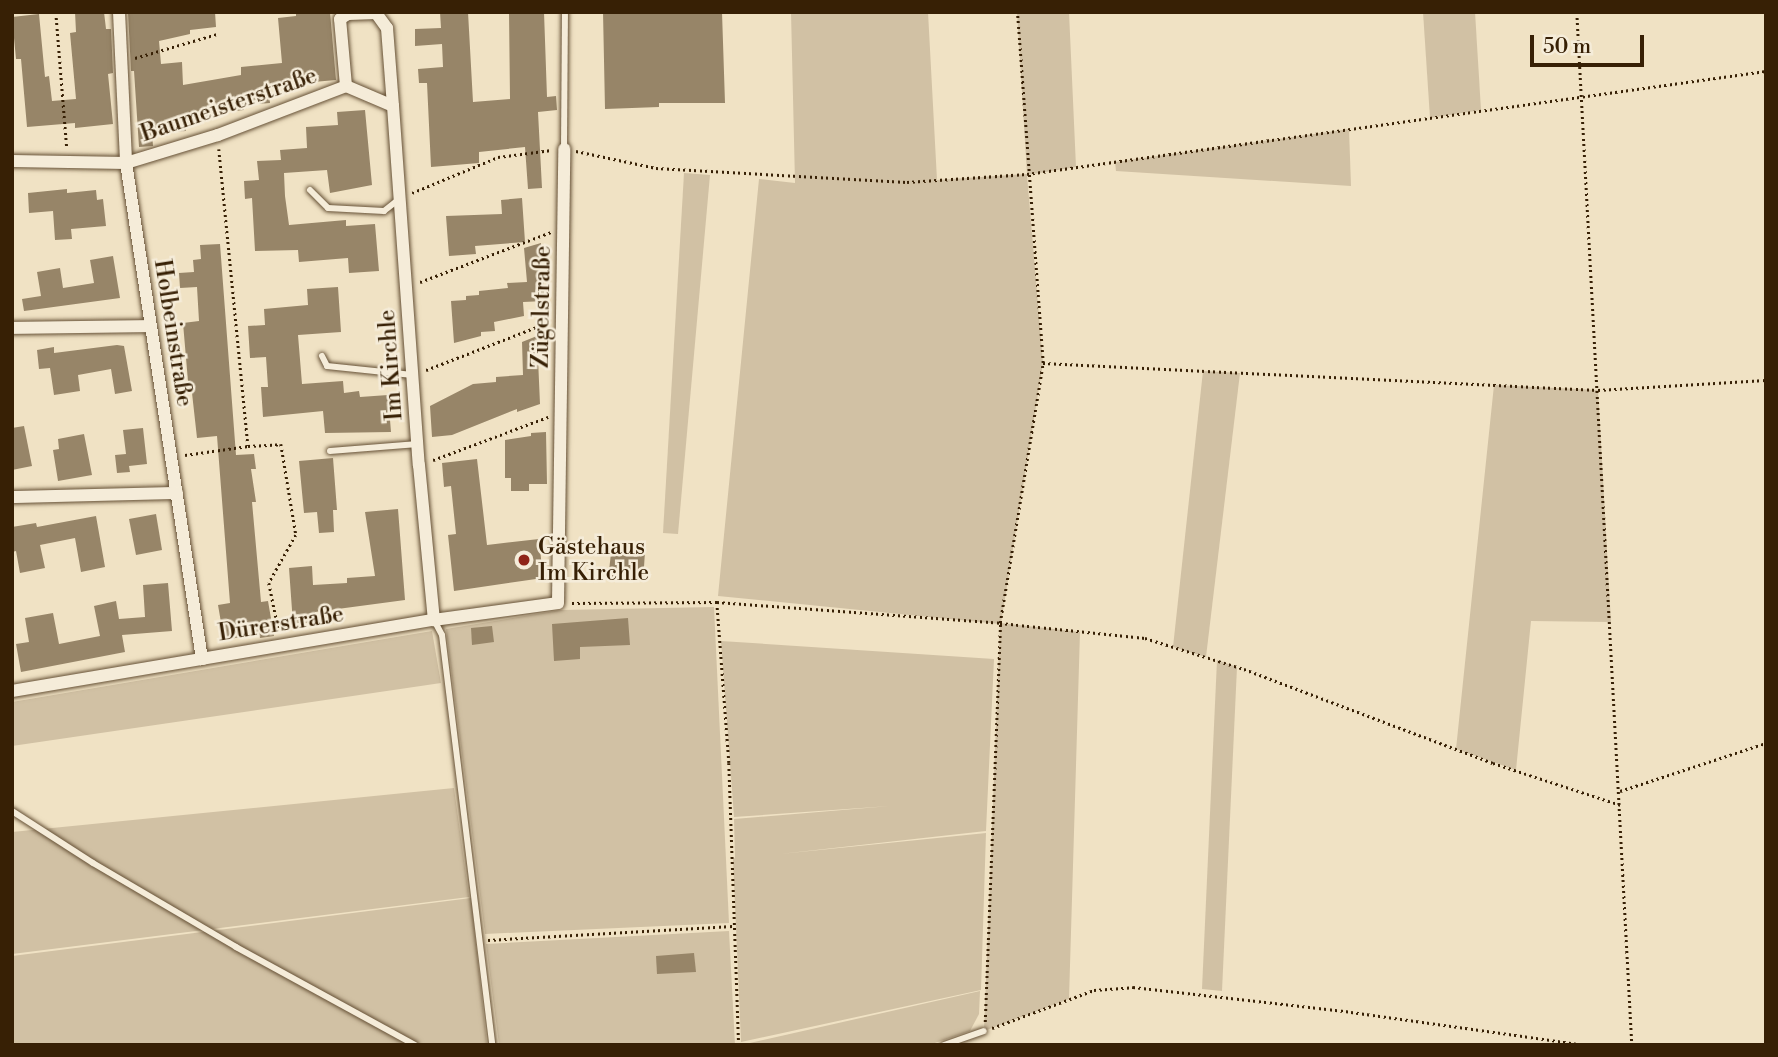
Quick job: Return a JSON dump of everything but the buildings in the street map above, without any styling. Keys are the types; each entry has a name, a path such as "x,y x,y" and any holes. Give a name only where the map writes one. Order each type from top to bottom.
{"street":[{"name":"Holbeinstraße","path":"119,12 126,163 202,659"},
{"name":"Im Kirchle","path":"346,86 340,19 348,14 376,13 387,28 419,465 434,620"},
{"name":"Baumeisterstraße","path":"12,161 126,163 218,135 346,86"},
{"path":"346,86 393,106"},
{"name":"Zügelstraße","path":"558,603 564,149"},
{"path":"12,328 149,326"},
{"path":"12,497 177,493"},
{"name":"Dürerstraße","path":"12,691 434,620 558,603"}],"lane":[{"name":"Zügelstraße","path":"564,149 565,12"},
{"path":"310,190 328,208 384,211 400,199"},
{"path":"322,356 327,366 413,375"},
{"path":"330,451 418,444"},
{"path":"434,620 442,635 492,1045"},
{"path":"12,811 93,863 224,940 415,1045"},
{"path":"944,1045 984,1031"}],"path":[{"path":"56,12 69,163"},
{"path":"1017,12 1043,363 1000,624 984,1031 1094,990 1133,987 1351,1012 1587,1045"},
{"path":"1577,12 1632,1045"},
{"path":"122,62 218,34"},
{"path":"400,199 498,157 564,149 656,168 907,182 1027,174 1766,71"},
{"path":"218,135 248,446"},
{"path":"406,287 564,227"},
{"path":"413,375 563,317"},
{"path":"1043,363 1598,390 1766,380"},
{"path":"419,465 561,412"},
{"path":"171,457 281,444 296,535 268,583 281,646"},
{"path":"717,602 729,763 739,1045"},
{"path":"558,603 717,602 1000,624 1154,641 1244,668 1493,762 1621,805"},
{"path":"1620,791 1766,743"},
{"path":"481,940 733,926"}],"shaded area":[{"path":"791,12 928,12 937,180 1027,174 1017,12 1069,12 1076,167 1027,175 1043,363 1001,623 1080,632 1069,999 984,1031 1000,624 718,596 759,179 795,183"},
{"path":"1423,12 1475,12 1481,110 1430,118"},
{"path":"1349,129 1351,186 1116,171 1115,162"},
{"path":"684,173 710,175 678,534 663,533"},
{"path":"1203,371 1240,373 1206,657 1173,647"},
{"path":"1494,385 1598,390 1611,622 1531,621 1516,770 1456,749"},
{"path":"714,607 729,923 485,934 446,629 561,610"},
{"path":"432,631 441,683 12,746 12,702"},
{"path":"721,641 994,659 986,831 780,854 986,833 981,990 741,1042 733,859 734,819 890,806 734,817"},
{"path":"1217,660 1237,667 1222,991 1202,989"},
{"path":"454,788 469,897 12,954 12,832"},
{"path":"471,898 487,1045 12,1045 12,956"},
{"path":"729,931 735,1045 499,1045 486,944"},
{"path":"980,991 979,1014 970,1031 929,1045 741,1045"}],"place":[{"name":"Gästehaus Im Kirchle","path":"524,560"}]}
